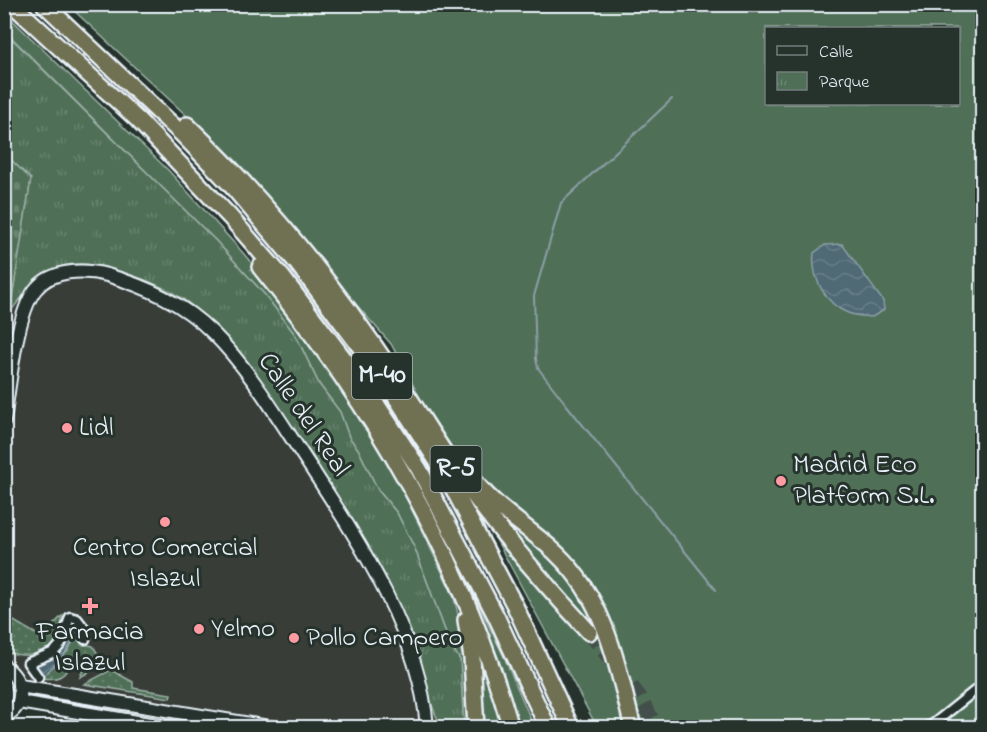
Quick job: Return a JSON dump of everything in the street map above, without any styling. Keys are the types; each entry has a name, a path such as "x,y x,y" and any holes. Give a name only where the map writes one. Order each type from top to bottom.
{"highway":[{"name":"M-40","path":"12,4 138,120 230,217 283,278 366,388 419,469 496,616 548,728"},
{"name":"M-40","path":"44,4 120,74 230,184 297,263 383,377 446,475 515,606 571,728"},
{"name":"M-40","path":"120,74 168,107 288,232 380,345 471,478 556,554 588,590 609,637 633,728"},
{"name":"M-40","path":"99,85 132,125 200,197 284,296 375,422 414,492"},
{"name":"R-5","path":"338,295 392,370 473,495 552,592 589,632"},
{"name":"R-5","path":"414,492 428,517 470,611 511,728"},
{"path":"414,492 452,577 466,619 472,658 476,728"}],"street":[{"name":"Calle del Real","path":"4,421 26,305 38,286 60,274 80,270 96,272 150,288 181,308 212,333 239,363 278,418 344,520 374,573 415,663 422,686 427,728"},
{"path":"38,677 28,663 54,652 61,644 70,618 79,621 84,628 85,639"},
{"path":"4,666 15,675 20,686 19,702 12,713 4,717"},
{"path":"929,727 982,685"},
{"path":"20,686 275,728"},
{"path":"19,702 173,728"}],"shaded area":[{"name":"Centro Comercial Islazul","path":"72,263 113,269 167,289 190,304 220,331 251,367 322,466 412,638 425,673 434,710 439,720 449,727 246,727 5,691 4,345 10,312 44,273"}],"green space":[{"path":"68,5 982,5 982,727 597,727 391,344 203,131"},
{"path":"4,12 168,170 244,254 281,299 371,425 453,595 464,644 471,727 464,727 460,660 450,644 415,549 397,513 378,490 358,449 349,437 340,412 319,384 296,336 265,295 216,241 5,31"},
{"path":"4,31 216,241 265,295 296,336 319,384 340,412 349,437 358,449 378,490 397,513 415,549 450,644 460,660 464,727 449,727 438,720 412,639 383,577 350,517 296,431 257,376 237,350 203,315 183,299 151,282 87,264 59,267 47,274 35,283 10,312 31,179 5,154"},
{"path":"5,154 31,179 5,345"},
{"path":"459,565 505,659 534,727 517,727 497,660"},
{"path":"62,616 62,628 58,638 46,651 27,655 5,651 4,620 7,617 41,637"},
{"path":"75,637 83,644 93,646 104,664 80,677 85,665 71,662 66,672 60,677 41,678 68,651"},
{"path":"475,641 502,727 479,727"},
{"path":"111,670 133,682 133,688 171,694 170,698 84,684"}],"water":[{"path":"842,244 883,301 884,310 872,317 854,315 840,309 826,296 817,280 814,253 825,245"},
{"path":"70,624 77,625 73,640 61,658 44,675 35,666 63,648"}],"waterway":[{"path":"672,99 561,203 534,296 536,359 538,368 565,403 716,590"}],"tunnel":[{"path":"589,632 639,696 657,728"}],"place":[{"name":"Lidl","path":"67,428"},
{"name":"Madrid Eco Platform S.L.","path":"781,481"},
{"name":"Centro Comercial Islazul","path":"165,522"},
{"name":"Farmacia Islazul","path":"90,606"},
{"name":"Yelmo","path":"199,629"},
{"name":"Pollo Campero","path":"294,638"}]}
